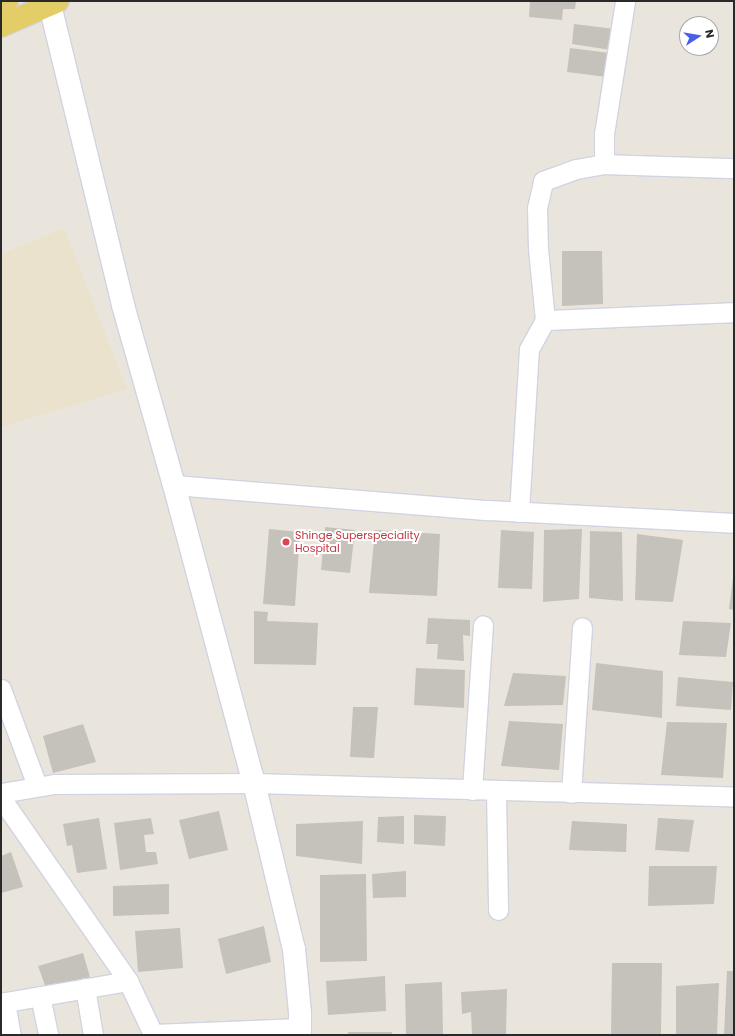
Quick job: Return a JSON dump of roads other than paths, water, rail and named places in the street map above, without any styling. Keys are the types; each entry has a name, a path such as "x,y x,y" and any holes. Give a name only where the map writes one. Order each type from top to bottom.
{"main road":[{"path":"1,4 7,1"},
{"path":"1,26 53,2"}],"street":[{"path":"604,164 604,134 625,1"},
{"path":"1,798 128,981 153,1034 300,1031 300,1013 294,949 254,783 174,486 123,305 53,2"},
{"path":"519,512 529,349 545,320 538,248 537,208 543,181 576,169 604,164 734,168"},
{"path":"545,320 734,312"},
{"path":"174,486 519,512 734,523"},
{"path":"472,790 483,626"},
{"path":"571,793 582,627"},
{"path":"1,689 38,786"},
{"path":"1,793 54,784 254,783 496,791 734,796"},
{"path":"496,791 498,910"},
{"path":"11,1035 3,1002 128,981"},
{"path":"85,988 93,1035"},
{"path":"40,996 48,1035"}],"place":[{"name":"Shinge Superspeciality Hospital","path":"286,542"}]}
